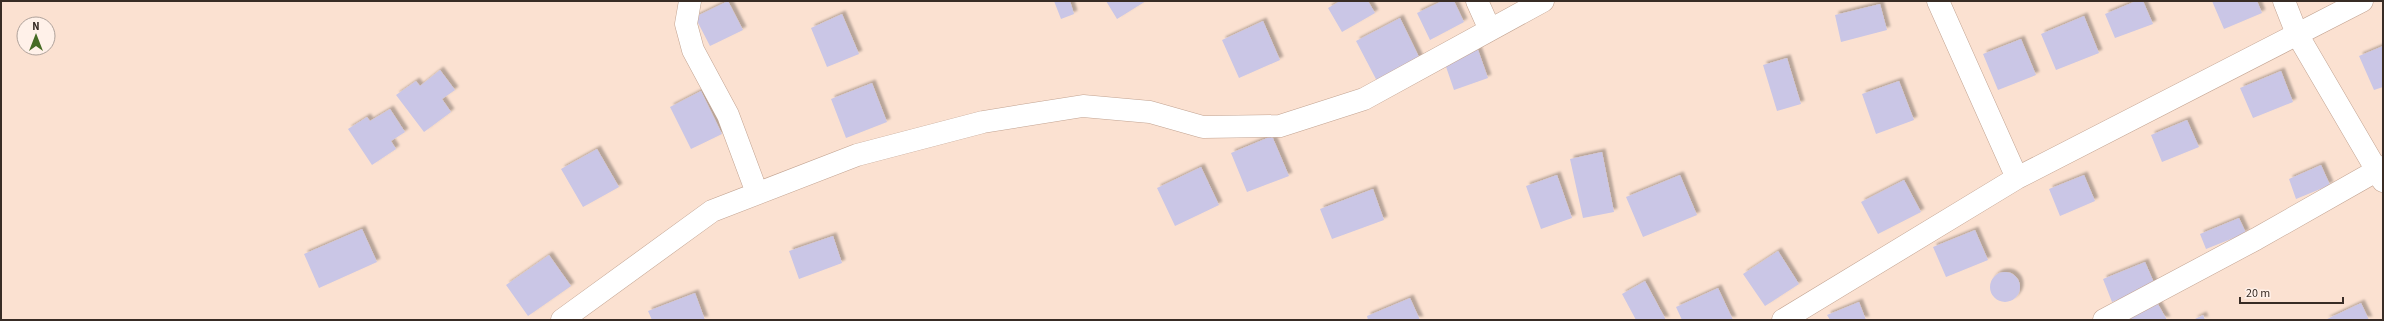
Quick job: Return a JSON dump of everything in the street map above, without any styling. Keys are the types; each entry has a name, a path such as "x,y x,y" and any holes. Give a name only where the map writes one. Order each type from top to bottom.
{"street":[{"path":"690,1 686,24 693,50 728,115 757,193"},
{"path":"1477,1 1490,30"},
{"path":"562,320 712,211 857,155 983,122 1082,106 1150,112 1203,127 1280,126 1364,99 1543,1"},
{"path":"1938,1 2017,178"},
{"path":"2104,320 2381,173 2297,34 2284,1"},
{"path":"1783,320 2017,178 2362,1"}],"building":[{"path":"728,1 743,30 710,46 695,17"},
{"path":"1054,1 1070,1 1074,14 1061,19"},
{"path":"1106,1 1146,1 1117,19"},
{"path":"1340,1 1368,1 1375,13 1342,32 1328,8"},
{"path":"1442,1 1454,1 1464,22 1430,40 1417,13"},
{"path":"2136,1 2143,1 2153,24 2115,38 2105,14"},
{"path":"2212,1 2257,1 2262,13 2224,29"},
{"path":"1880,4 1887,30 1841,42 1835,15"},
{"path":"842,14 859,54 827,67 811,28"},
{"path":"2084,16 2099,53 2056,70 2041,34"},
{"path":"1400,18 1420,59 1377,81 1356,41"},
{"path":"1263,21 1280,60 1239,78 1222,40"},
{"path":"2021,39 2036,75 1998,90 1983,54"},
{"path":"2383,46 2383,87 2374,90 2359,56"},
{"path":"1477,47 1488,78 1454,90 1443,58"},
{"path":"1787,58 1801,104 1777,111 1763,65"},
{"path":"440,70 455,90 442,99 451,112 424,132 396,95 416,81 420,86"},
{"path":"2281,71 2293,102 2253,118 2240,88"},
{"path":"1899,81 1914,120 1876,134 1862,94"},
{"path":"872,83 887,122 846,138 831,99"},
{"path":"701,91 722,134 691,149 670,107"},
{"path":"390,109 405,132 391,141 396,149 372,165 348,129 367,117 370,121"},
{"path":"2187,120 2199,147 2162,162 2151,135"},
{"path":"1272,136 1289,176 1247,192 1231,153"},
{"path":"597,149 619,187 583,207 561,169"},
{"path":"1602,152 1614,212 1583,218 1570,159"},
{"path":"2321,165 2330,185 2296,199 2289,179"},
{"path":"1201,167 1219,205 1175,226 1157,188"},
{"path":"1557,175 1572,218 1541,229 1526,186"},
{"path":"1680,175 1697,215 1643,237 1626,197"},
{"path":"2084,175 2095,201 2060,216 2049,189"},
{"path":"1904,180 1921,212 1878,234 1861,202"},
{"path":"1373,189 1384,220 1332,239 1320,209"},
{"path":"2239,218 2246,233 2206,249 2200,234"},
{"path":"362,229 377,262 319,288 304,254"},
{"path":"1975,230 1988,260 1946,277 1933,247"},
{"path":"833,236 842,263 799,279 789,251"},
{"path":"1778,251 1799,284 1765,306 1743,274"},
{"path":"549,255 571,286 528,316 506,285"},
{"path":"2145,262 2155,285 2112,302 2103,279"},
{"path":"2005,272 2016,276 2020,287 2016,298 2005,302 1994,298 1990,287 1994,276"},
{"path":"1645,281 1666,320 1636,320 1622,294"},
{"path":"1718,288 1733,320 1682,320 1676,307"},
{"path":"695,293 705,320 652,320 648,311"},
{"path":"1410,298 1420,320 1368,320 1367,316"},
{"path":"2155,299 2167,320 2117,320"},
{"path":"1859,302 1866,320 1830,320 1827,315"},
{"path":"2361,303 2369,320 2325,320"},
{"path":"2203,315 2205,320 2193,320"}]}
